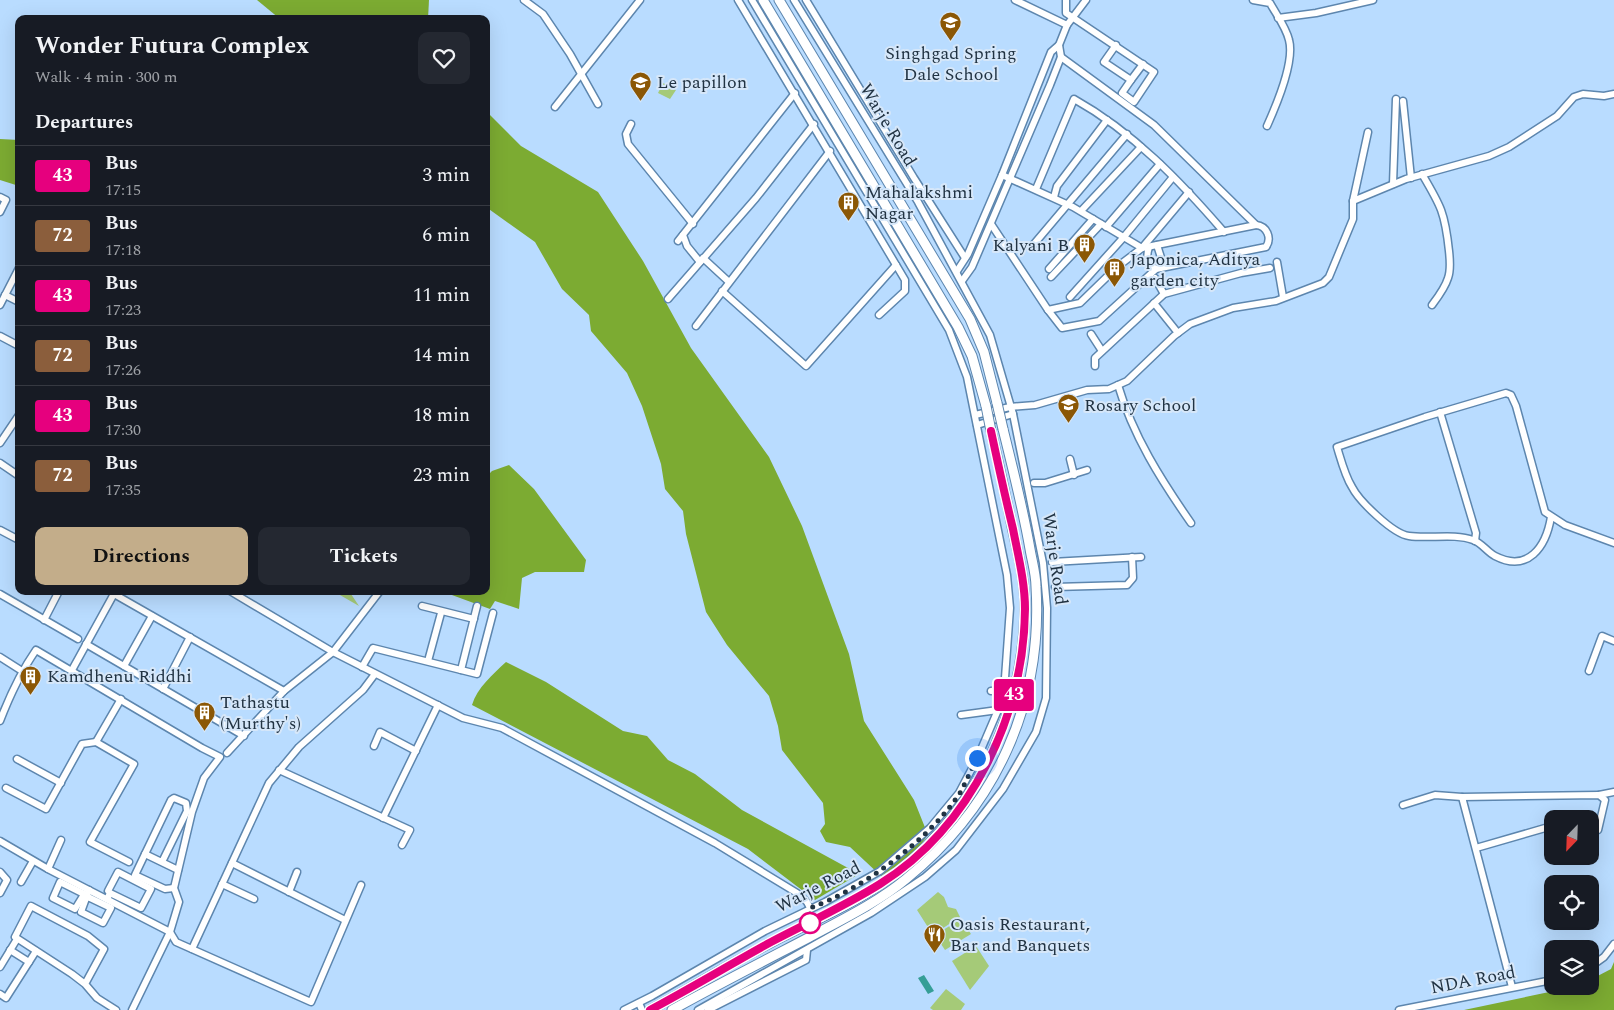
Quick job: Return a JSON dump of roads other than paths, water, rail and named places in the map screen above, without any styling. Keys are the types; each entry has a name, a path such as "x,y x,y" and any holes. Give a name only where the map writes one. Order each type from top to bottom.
{"highway":[{"path":"650,1010 661,1007 882,884 931,842 952,819 963,796 996,744 1010,710 1017,680 1025,608 1022,574 986,406 972,356 958,327 764,0"},
{"path":"672,1010 840,921 906,879 950,839 968,817 1003,760 1022,715 1033,668 1036,586 1022,504 984,352 970,319 779,0"}],"street":[{"path":"524,0 543,14 598,104"},
{"path":"555,107 640,0"},
{"path":"738,0 814,124 905,280 905,291 879,315"},
{"name":"Warje Road","path":"624,1010 880,871 920,838 963,796 998,710 1002,690 1010,608 1007,575 975,415 966,377 949,330 752,0"},
{"name":"Warje Road","path":"698,1010 807,950 894,898 925,877 956,850 1002,789 1036,732 1046,698 1046,587 1029,485 990,335 957,271 794,0"},
{"path":"806,0 965,258"},
{"path":"1015,0 1067,26"},
{"path":"1066,0 1065,10 1072,17 1116,45 1143,64 1154,72 1134,102 1122,93 1143,64"},
{"path":"957,271 965,258 1002,175 1051,52 1059,45 1072,17 1086,0"},
{"path":"1253,0 1270,2 1289,40 1291,51 1284,85 1266,126"},
{"path":"1278,18 1316,13 1373,0"},
{"path":"962,281 972,267 992,226 1061,57 1059,45"},
{"path":"1116,45 1104,62 1131,80"},
{"path":"778,65 786,57"},
{"path":"1061,57 1154,125 1256,225"},
{"path":"678,241 795,93"},
{"path":"1352,201 1422,174 1489,156 1509,147 1557,116 1574,97 1583,94 1604,96 1614,94"},
{"path":"1036,189 1074,99 1127,134 1189,192 1224,232"},
{"path":"1393,184 1396,99"},
{"path":"1403,101 1411,178"},
{"path":"1054,197 1057,186 1107,120"},
{"path":"631,124 626,138 693,224"},
{"path":"668,299 756,198 814,124"},
{"path":"975,415 1010,407 1035,405 1087,390 1109,389 1127,381 1190,324 1233,308 1276,301 1283,297 1309,290 1329,277 1353,219 1352,201 1368,132"},
{"path":"1034,244 1069,205 1127,134"},
{"path":"1080,212 1141,147"},
{"path":"696,326 830,151"},
{"path":"1051,277 1103,226 1160,164"},
{"path":"1422,174 1442,207 1446,220 1449,256 1450,272 1448,280 1432,306"},
{"path":"992,226 1062,328 1099,321 1156,269 1266,247 1268,242 1267,231 1262,226 1256,225 1145,247 1123,238 1054,197 1002,175"},
{"path":"1070,296 1123,238 1173,177"},
{"path":"909,190 914,178"},
{"path":"1048,310 1080,303 1117,267 1145,247 1189,192"},
{"path":"0,197 6,200 0,212"},
{"path":"1049,269 1093,219"},
{"path":"683,235 687,246 729,282"},
{"path":"1157,245 1164,267"},
{"path":"1145,247 1147,260 1156,269"},
{"path":"1277,262 1283,297"},
{"path":"722,291 806,366 896,265"},
{"path":"1096,366 1095,358 1164,294 1232,275 1270,268"},
{"path":"0,305 15,276"},
{"path":"1155,278 1164,294"},
{"path":"5,295 15,300"},
{"path":"1154,303 1178,333"},
{"path":"1091,334 1102,351"},
{"path":"0,336 15,344"},
{"path":"1118,385 1127,412 1148,457 1191,523"},
{"path":"1551,517 1549,530 1538,553 1522,561 1509,562 1493,556 1475,541 1463,538 1408,536 1394,530 1355,492 1337,447 1440,412 1506,393 1510,395 1545,512 1565,525 1614,543"},
{"path":"1440,412 1476,533 1475,541"},
{"path":"977,425 1012,414"},
{"path":"0,443 15,421"},
{"path":"1070,459 1074,475"},
{"path":"0,463 15,473"},
{"path":"1034,484 1045,483 1087,470"},
{"path":"0,530 15,538"},
{"path":"1052,562 1141,557"},
{"path":"1055,587 1127,585 1133,578 1132,558"},
{"path":"0,594 78,640"},
{"path":"44,620 57,595"},
{"path":"72,670 114,595"},
{"path":"118,595 284,691"},
{"path":"237,595 333,652 375,674 463,718 502,728 715,843 797,893 807,902 810,908"},
{"path":"227,753 284,691 333,652 377,595"},
{"path":"422,606 474,619"},
{"path":"461,670 477,606"},
{"path":"428,661 441,612"},
{"path":"362,667 373,648 477,674 493,613"},
{"path":"124,666 152,616"},
{"path":"1589,671 1602,636 1614,641"},
{"path":"162,689 190,638"},
{"path":"86,644 244,736"},
{"path":"0,721 7,698 36,650 220,757 204,778 192,812 174,888 179,902 170,932 132,1010"},
{"path":"0,657 22,671"},
{"path":"192,949 268,782 310,735 363,690 375,674"},
{"path":"991,691 1002,690"},
{"path":"96,742 121,699"},
{"path":"384,818 438,705"},
{"path":"961,715 998,710"},
{"path":"374,746 380,732 416,751"},
{"path":"6,788 46,809 82,744 96,742 134,764 90,842 129,862"},
{"path":"17,759 61,783"},
{"path":"279,770 410,830 402,845"},
{"path":"1403,804 1434,795 1462,797 1600,795 1614,792"},
{"path":"1599,826 1605,800 1600,795"},
{"path":"1462,797 1512,988"},
{"path":"162,862 188,806 174,798 171,800 135,875 165,889 174,888"},
{"path":"1476,848 1544,828"},
{"path":"48,869 61,840"},
{"path":"0,841 111,908 103,923 81,912 87,894"},
{"path":"145,854 178,870"},
{"path":"21,882 33,861"},
{"path":"232,863 345,920"},
{"path":"0,872 7,877 7,880 0,893"},
{"path":"87,894 75,908 53,898 60,882 87,894 109,896 140,908 151,889 118,872 108,891 109,896"},
{"path":"289,892 297,872"},
{"path":"222,884 254,899"},
{"path":"109,896 170,932 176,942 311,1002 361,885"},
{"path":"0,966 17,938 15,937 31,906 88,936 104,949 85,984"},
{"path":"17,938 85,984 97,998 116,1010"},
{"path":"1599,961 1614,944"},
{"path":"10,950 29,962"},
{"path":"708,1010 806,960 807,950"},
{"path":"0,994 6,998 36,951"},
{"name":"NDA Road","path":"1399,1010 1544,982"},
{"path":"652,996 661,1007"},
{"path":"638,1003 642,1010"}],"place":[{"name":"Singhgad Spring Dale School","path":"951,42"},
{"name":"Le papillon","path":"641,101"},
{"name":"Mahalakshmi Nagar","path":"849,221"},
{"name":"Kalyani B","path":"1085,264"},
{"name":"Japonica, Aditya garden city","path":"1114,288"},
{"name":"Rosary School","path":"1068,424"},
{"name":"Kamdhenu Riddhi","path":"31,695"},
{"name":"Tathastu (Murthy's)","path":"204,731"},
{"name":"Oasis Restaurant, Bar and Banquets","path":"934,953"}]}
